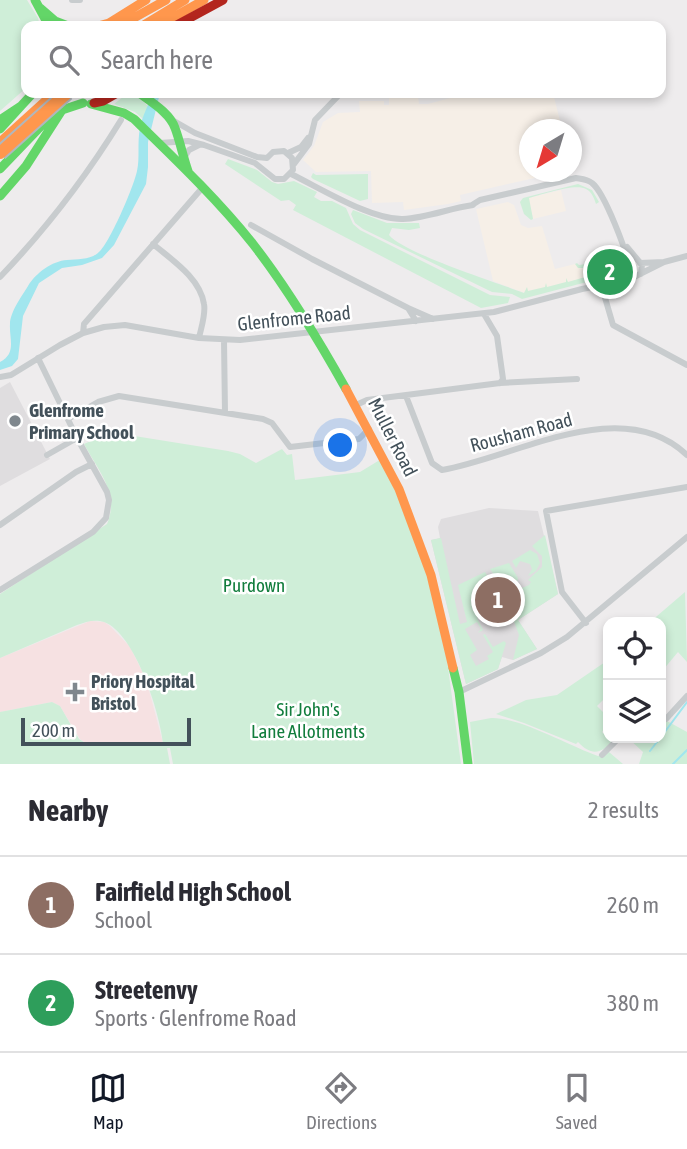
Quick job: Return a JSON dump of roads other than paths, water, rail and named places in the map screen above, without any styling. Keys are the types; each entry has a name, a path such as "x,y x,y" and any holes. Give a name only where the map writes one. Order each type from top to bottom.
{"main road":[{"path":"123,21 128,20 139,9 166,0"},
{"path":"139,9 185,0"},
{"path":"167,21 204,0"},
{"path":"184,21 223,0"},
{"path":"38,4 46,21"},
{"path":"38,4 55,21"},
{"path":"0,129 28,98"},
{"path":"0,142 48,98"},
{"path":"0,153 61,98"},
{"name":"Muller Road","path":"74,98 124,113 186,166 253,244 314,332 356,405 364,434 398,489 420,541 447,635 459,692 468,764"},
{"path":"0,169 47,121 62,110 108,98"},
{"name":"Muller Road","path":"145,98 175,126 186,166"},
{"path":"0,120 21,106"},
{"path":"0,196 26,166 62,110"}],"street":[{"path":"72,0 80,0"},
{"path":"156,140 192,141 255,163 280,180 291,174 294,164 307,148 314,122 336,98"},
{"path":"165,114 195,133 257,157 267,158 277,151 288,153 301,147 311,133"},
{"path":"0,277 39,237 90,169 119,123 109,121"},
{"path":"186,166 189,149 204,145"},
{"path":"288,153 294,164"},
{"path":"267,158 267,172"},
{"path":"291,174 364,210 392,219 422,217 472,205 480,200 576,178 586,180 598,191 622,241 631,274 639,275 643,269 622,241"},
{"path":"83,333 83,324 203,187"},
{"path":"251,225 262,236 433,319"},
{"path":"153,244 182,268 198,288 204,303 199,338"},
{"name":"Glenfrome Road","path":"639,263 664,262 687,256"},
{"name":"Glenfrome Road","path":"0,377 11,375 83,333 104,327 125,325 223,340 484,314 601,284 628,280 664,262"},
{"path":"629,268 632,263 639,263"},
{"name":"Glenfrome Road","path":"601,284 623,275 629,268"},
{"path":"601,284 613,325 687,365"},
{"path":"408,308 416,321"},
{"path":"484,314 497,336 503,379 500,383"},
{"path":"223,340 225,413"},
{"path":"0,590 100,527 106,518 109,500 38,358"},
{"path":"356,405 367,400 500,383 577,379"},
{"path":"68,419 108,398 119,396 263,419 272,423 287,445 291,446 364,434"},
{"name":"Rousham Road","path":"406,396 432,463 442,470 562,435 604,429 630,429 649,434 673,443 687,455"},
{"path":"47,455 77,438"},
{"path":"0,525 76,472 92,464"},
{"path":"586,622 562,592 546,511 687,487"},
{"path":"459,692 541,653 586,622 687,537"},
{"path":"666,719 687,696"},
{"path":"602,755 614,743"}],"water":[{"path":"150,98 159,98 148,142 146,184 114,245 102,258 62,268 39,283 23,316 18,359 12,366 0,370 0,362 10,350 12,314 31,281 45,268 67,260 87,258 103,248 135,179 142,119"}],"waterway":[{"path":"666,730 687,702"},
{"path":"650,751 656,743"},
{"path":"673,764 687,750"}],"place":[{"name":"Streetenvy","path":"610,272"},
{"name":"Glenfrome Primary School","path":"15,421"},
{"name":"Fairfield High School","path":"498,600"},
{"name":"Priory Hospital Bristol","path":"75,692"}],"park label":[{"name":"Purdown","path":"254,585"},
{"name":"Sir John's Lane Allotments","path":"308,720"}]}
